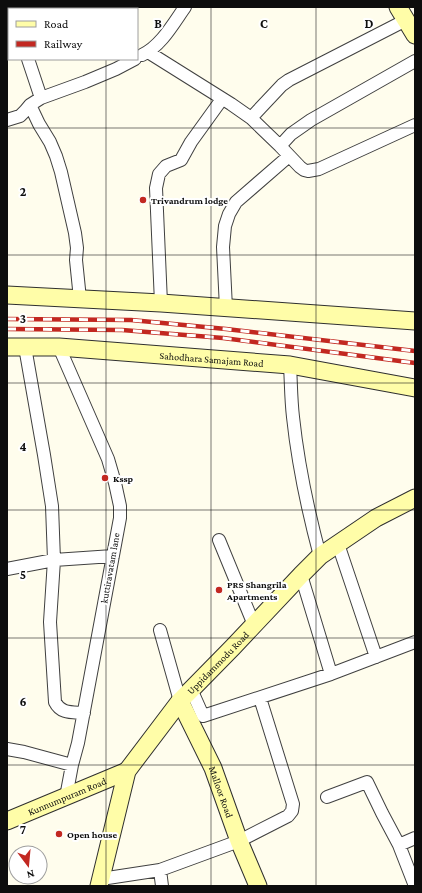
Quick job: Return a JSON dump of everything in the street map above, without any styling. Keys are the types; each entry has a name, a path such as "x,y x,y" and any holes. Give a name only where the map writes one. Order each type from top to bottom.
{"street":[{"path":"138,57 148,52 165,35 185,7"},
{"path":"251,118 282,85 289,80 402,13 415,35"},
{"path":"148,52 251,118 300,168 304,170 313,171 327,166 415,124"},
{"path":"28,60 41,98"},
{"path":"7,120 20,116 30,105 41,98 85,82 132,60"},
{"path":"280,146 291,134 311,120 415,61"},
{"path":"161,303 156,188 159,174 166,166 181,160 191,142 222,99"},
{"path":"30,105 50,142 61,172 75,233 80,299"},
{"path":"226,308 223,246 225,226 229,214 236,202 289,156"},
{"path":"7,295 161,303 415,321"},
{"name":"Sahodhara Samajam Road","path":"7,347 59,348 290,365 415,388"},
{"path":"25,347 52,506 54,560 50,622 55,702 63,711 84,713"},
{"name":"kuttiravatam lane","path":"59,348 108,459 120,506 120,518 84,713 66,797"},
{"path":"290,365 293,417 297,447 310,516 320,556"},
{"name":"Uppidammodu Road","path":"100,882 127,771 180,701 320,556 376,518 415,498"},
{"path":"219,540 254,625"},
{"path":"338,544 376,657"},
{"path":"7,569 54,560 113,556"},
{"path":"301,574 331,674"},
{"path":"160,630 180,701"},
{"path":"191,689 204,716 331,674 415,642"},
{"path":"100,882 160,870 239,841 288,816 292,811 293,804 260,698"},
{"name":"Malloor Road","path":"180,701 213,768 239,841 258,886"},
{"path":"7,749 72,765"},
{"name":"Kunnumpuram Road","path":"7,821 127,771"},
{"path":"327,797 367,782 399,845 414,886"},
{"path":"399,845 415,838"},
{"path":"160,870 162,886"}],"railway":[{"path":"7,319 131,320 226,329 415,351"},
{"path":"7,329 122,330 223,338 415,363"}],"place":[{"name":"Trivandrum lodge","path":"143,200"},
{"name":"Kssp","path":"105,478"},
{"name":"PRS Shangrila Apartments","path":"219,590"},
{"name":"Open house","path":"59,834"}]}
